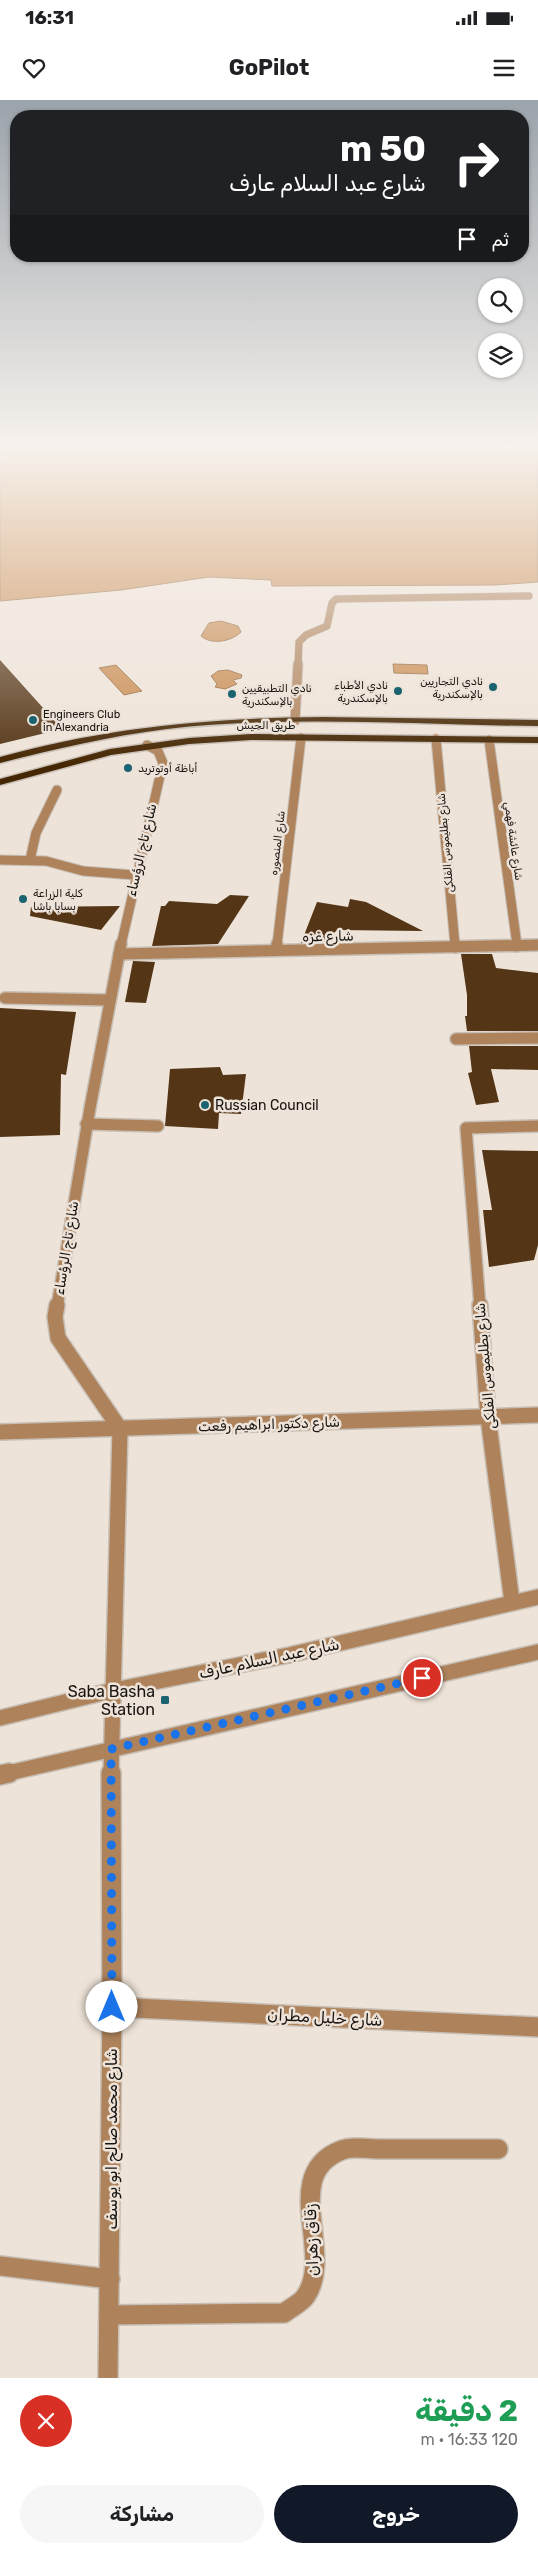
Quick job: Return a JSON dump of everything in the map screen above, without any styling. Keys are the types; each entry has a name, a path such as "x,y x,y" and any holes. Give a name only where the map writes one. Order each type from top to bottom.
{"highway":[{"name":"طريق الجيش","path":"0,760 84,739 156,728 229,722 538,724"},
{"name":"طريق الجيش","path":"0,782 74,760 147,745 215,739 538,740"}],"street":[{"path":"295,721 298,642 306,635 327,626 332,603 336,599 530,596"},
{"name":"شارع المنصوره","path":"276,950 301,738"},
{"name":"شارع بطليموس الفلكى","path":"436,739 454,947"},
{"name":"شارع عائشة فهمي","path":"489,740 517,946"},
{"name":"شارع تاج الرؤساء","path":"120,1429 58,1338 55,1317 86,1124 134,875 163,763 162,756 156,749 147,745"},
{"path":"30,860 36,833 57,790"},
{"path":"0,860 54,862 83,872 134,875"},
{"name":"شارع غزه","path":"119,954 538,945"},
{"path":"5,998 110,1000"},
{"path":"456,1038 538,1038"},
{"path":"86,1124 158,1126"},
{"name":"شارع بطليموس الفلكى","path":"512,1602 488,1417 466,1128 538,1126"},
{"name":"شارع دكتور ابراهيم رفعت","path":"0,1432 538,1415"},
{"path":"111,1749 120,1429"},
{"name":"شارع عبد السلام عارف","path":"0,1718 114,1690 288,1655 538,1597"},
{"path":"0,1776 538,1652"},
{"name":"شارع محمد صالح ابو يوسف","path":"108,2378 112,2007 111,1749"},
{"name":"شارع خليل مطران","path":"112,2007 538,2027"},
{"name":"زقاق زهران","path":"110,2315 284,2313 295,2308 313,2286 315,2257 309,2199 310,2184 314,2172 327,2157 343,2149 358,2148 498,2149"},
{"path":"0,2266 110,2279"}],"shaded area":[{"path":"0,555 538,555 538,582 495,585 272,586 271,580 209,577 121,590 0,601"},
{"path":"221,621 238,626 241,632 232,638 221,641 210,641 201,636 209,623"},
{"path":"393,664 427,665 428,674 394,673"},
{"path":"116,665 142,691 124,695 99,668"},
{"path":"228,670 242,675 241,678 233,680 237,684 225,689 215,687 217,684 211,676 218,671"}],"building":[{"name":"Engineers Club in Alexandria","path":"0,660 62,729 0,744"},
{"path":"230,895 249,896 218,944 152,946 161,906 165,906 169,901 217,904"},
{"path":"350,899 366,902 423,931 337,930 325,942 301,943 317,902 348,907"},
{"path":"120,906 101,930 30,916 31,907"},
{"path":"461,954 492,954 496,968 538,973 538,1031 467,1031 465,1016 467,1016 467,995"},
{"path":"133,961 155,962 146,1003 125,1002"},
{"path":"0,1008 76,1012 66,1075 61,1074 60,1135 0,1137"},
{"path":"469,1046 538,1046 538,1070 491,1069 499,1102 476,1105 468,1073 472,1072"},
{"name":"Russian Council","path":"220,1067 223,1075 246,1074 241,1114 219,1113 218,1129 165,1126 170,1069"},
{"path":"482,1150 538,1151 538,1245 534,1260 489,1267 483,1210 492,1210"}],"place":[{"name":"نادي التجاريين بالإسكندرية","path":"493,687"},
{"name":"نادي الأطباء بالإسكندرية","path":"398,691"},
{"name":"نادي التطبيقيين بالإسكندرية","path":"232,694"},
{"name":"Engineers Club in Alexandria","path":"33,720"},
{"name":"أباظة أوتوتريد","path":"128,768"},
{"name":"كلية الزراعة بسابا باشا","path":"23,899"},
{"name":"Russian Council","path":"205,1105"},
{"name":"Saba Basha Station","path":"165,1700"}],"route":[{"path":"112,2007 111,1749 422,1678"}]}
